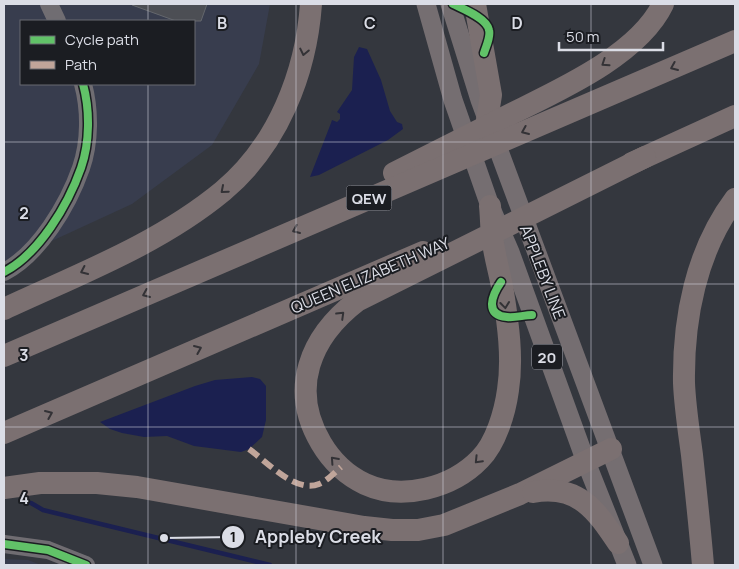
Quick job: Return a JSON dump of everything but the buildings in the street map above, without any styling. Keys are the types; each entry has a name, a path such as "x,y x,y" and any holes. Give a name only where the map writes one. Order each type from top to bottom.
{"highway":[{"path":"4,309 145,243 191,215 224,190 262,149 294,89 310,26 311,4"},
{"path":"475,4 482,86 491,95 487,120"},
{"path":"320,220 374,183 571,84 607,62 647,27 664,4"},
{"name":"QEW","path":"4,356 735,41"},
{"name":"QUEEN ELIZABETH WAY","path":"4,433 735,116"},
{"path":"490,206 492,236 503,254 510,368 504,408 490,444 481,459 462,474 442,484 420,490 400,492 383,490 365,484 349,475 325,450 310,420 307,404 307,372 312,357 329,327 357,301 644,157"},
{"path":"703,565 684,384 688,321 696,279 704,255 735,200"},
{"path":"4,488 50,483 97,483 137,487 364,527 418,530 444,525 520,494 611,449"},
{"path":"520,494 546,490 567,492 578,497 601,518 618,543"}],"main road":[{"path":"426,4 453,100 490,206"},
{"path":"450,4 482,86"},
{"name":"APPLEBY LINE","path":"487,120 653,565"},
{"name":"APPLEBY LINE","path":"503,254 627,565"}],"street":[{"path":"49,4 57,20"},
{"path":"4,272 33,249 47,232 62,208 81,166 88,118 88,102 83,85"},
{"path":"4,544 48,550 86,565"}],"shaded area":[{"path":"4,4 270,4 259,64 212,145 132,204 4,263"},
{"path":"359,47 367,49 381,80 390,111 397,122 402,124 403,129 388,140 319,175 310,177 332,120 337,122 340,119 340,114 337,112 352,90 354,57"},
{"path":"252,377 260,379 266,386 266,420 262,437 249,449 241,452 194,446 167,436 144,437 122,433 110,429 100,422 215,380"},
{"path":"4,559 28,560 41,565 4,565"}],"waterway":[{"path":"31,503 43,510 270,565"}],"marked path":[{"path":"249,449 282,475 310,486 328,479 341,467"}],"cycle path":[{"path":"453,4 474,14 487,26 489,36 484,53"},
{"path":"4,272 29,253 51,227 68,197 81,168 86,148 88,115 83,85"},
{"path":"501,282 493,298 492,304 495,313 507,317 532,315"},
{"path":"4,544 48,550 86,565"}],"place":[{"name":"Appleby Creek","path":"164,538"}]}
